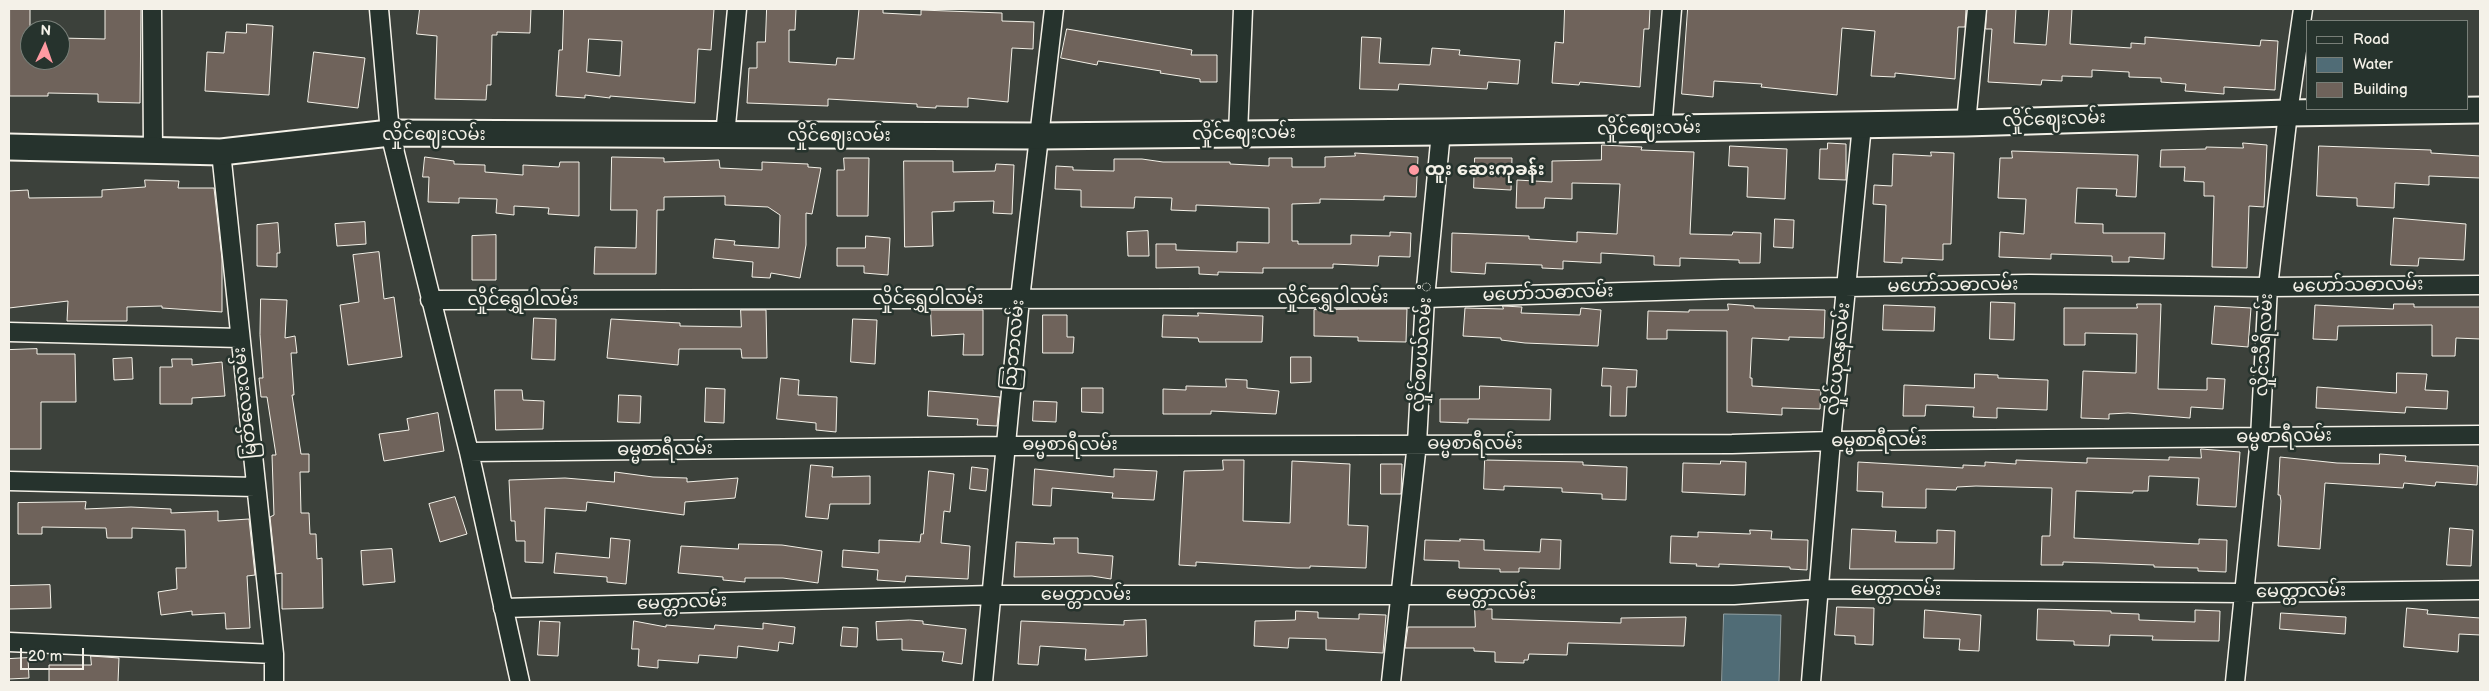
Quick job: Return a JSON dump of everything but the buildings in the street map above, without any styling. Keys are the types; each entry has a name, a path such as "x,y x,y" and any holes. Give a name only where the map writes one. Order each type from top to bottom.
{"street":[{"path":"152,9 153,150"},
{"path":"379,9 390,133 469,452 520,682"},
{"path":"725,136 737,9"},
{"name":"သြဘာလမ်း","path":"983,682 1020,299 1054,9"},
{"path":"1238,134 1242,9"},
{"path":"1662,128 1672,9"},
{"path":"1966,123 1977,9"},
{"name":"လှိုင်သီရိလမ်း","path":"2236,682 2243,593 2260,438 2268,287 2288,113 2303,9"},
{"name":"လှိုင်ဈေးလမ်း","path":"9,148 221,152 390,133 1038,136 1441,132 1966,123 2288,113 2480,110"},
{"name":"လှိုင်ယုဇနလမ်း","path":"1811,682 1831,441 1862,125"},
{"name":"လှိုင်စပယ်လမ်း ံ","path":"1391,682 1417,443 1425,298 1441,132"},
{"name":"မြတ်လေးလမ်း","path":"221,152 239,338 274,654 274,682"},
{"name":"မဟော်သဓာလမ်း","path":"1425,298 1722,289 2029,284 2268,287 2480,285"},
{"name":"လှိုင်ရွှေဝါလမ်း","path":"430,300 1425,298"},
{"path":"9,332 239,338"},
{"name":"ဓမ္မစာရီလမ်း","path":"469,452 1417,443 1732,444 1831,441 2260,438 2480,434"},
{"path":"9,481 255,487"},
{"name":"မေတ္တာလမ်း","path":"503,608 991,595 1734,595 1820,589 2243,593 2480,590"},
{"path":"9,642 274,654"}],"water":[{"path":"1724,614 1781,615 1779,682 1722,682"}],"place":[{"name":"ထူး ဆေးကုခန်း","path":"1414,170"}]}
